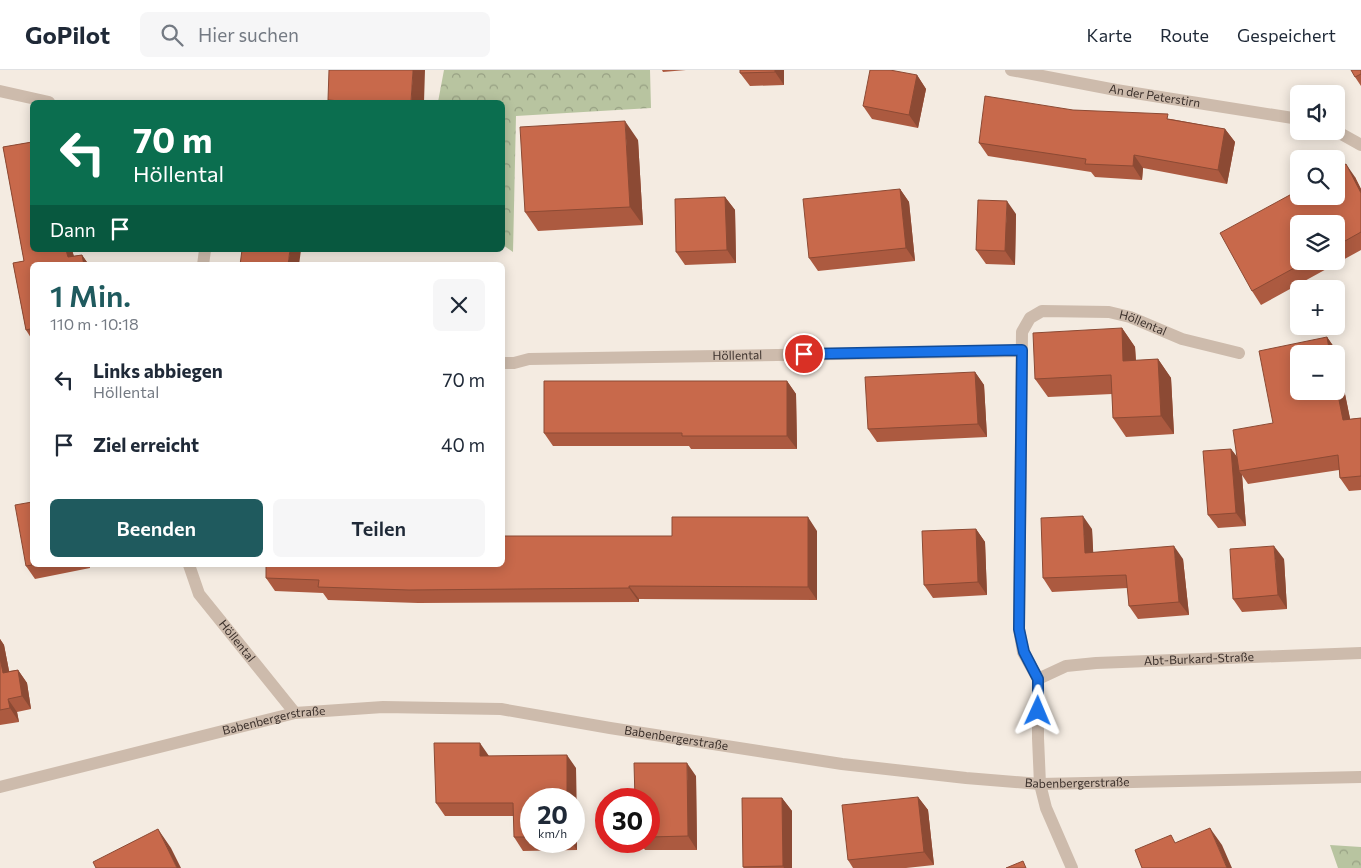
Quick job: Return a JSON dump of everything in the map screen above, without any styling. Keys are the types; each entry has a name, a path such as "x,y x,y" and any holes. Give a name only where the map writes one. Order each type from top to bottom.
{"street":[{"name":"An der Peterstirn","path":"1011,70 1116,90 1290,118"},
{"path":"0,92 39,100"},
{"path":"1345,136 1361,145"},
{"name":"Höllental","path":"505,363 529,359 1022,350 1022,332 1030,318 1042,311 1109,312 1130,317 1182,339 1239,354"},
{"path":"1022,350 1019,629 1024,652 1038,679 1040,784 1046,808 1072,868"},
{"name":"Höllental","path":"190,567 199,594 295,713"},
{"name":"Abt-Burkard-Straße","path":"1038,679 1066,666 1096,663 1361,653"},
{"name":"Babenbergerstraße","path":"0,787 295,713 383,707 501,709 842,764 1040,784 1361,777"}],"green space":[{"path":"444,70 650,70 651,108 516,116 513,252 505,246 505,100 438,100"},
{"path":"1330,845 1361,847 1361,868 1338,868"}],"building":[{"path":"329,70 413,70 411,100 328,100"},
{"path":"740,70 775,70 775,72 740,73"},
{"path":"870,70 890,70 917,75 909,115 863,106"},
{"path":"1351,70 1361,70 1361,74 1355,77"},
{"path":"985,96 1073,110 1168,114 1167,119 1225,129 1218,170 1134,155 1133,166 1085,164 1086,159 979,143"},
{"path":"625,121 630,207 525,212 520,127"},
{"path":"30,142 30,252 67,252 68,257 82,255 83,262 30,262 30,329 26,330 13,263 24,261 3,147"},
{"path":"1345,164 1361,193 1361,232 1345,241 1345,215 1290,215 1290,270 1252,291 1220,233 1290,195 1290,205 1345,205"},
{"path":"900,189 906,248 809,258 803,199"},
{"path":"725,197 727,250 676,252 675,199"},
{"path":"978,200 1007,201 1005,251 976,250"},
{"path":"242,252 290,252 288,262 240,262"},
{"path":"1122,328 1123,361 1158,359 1161,416 1113,418 1111,375 1035,379 1033,333"},
{"path":"1327,337 1328,345 1290,345 1290,400 1339,400 1343,420 1361,418 1361,476 1340,478 1338,455 1239,471 1233,430 1273,423 1259,351"},
{"path":"975,372 978,424 868,429 865,377"},
{"path":"544,381 787,381 787,436 682,436 682,433 544,433"},
{"path":"1231,449 1236,513 1208,515 1203,451"},
{"path":"30,502 30,565 26,566 15,505"},
{"path":"1083,516 1085,553 1174,546 1179,602 1129,606 1126,575 1043,578 1041,518"},
{"path":"672,517 808,517 808,587 629,586 629,588 409,590 318,587 319,580 266,578 266,567 505,567 505,536 672,536"},
{"path":"976,529 978,582 924,585 922,531"},
{"path":"1274,546 1278,595 1233,599 1230,549"},
{"path":"0,658 3,673 18,670 22,696 8,699 10,708 0,710"},
{"path":"434,743 480,743 480,756 567,755 567,788 520,788 520,837 514,837 513,803 436,803"},
{"path":"634,763 687,763 688,836 660,837 660,788 635,788"},
{"path":"918,797 924,852 848,860 842,805"},
{"path":"742,798 782,798 783,866 743,867"},
{"path":"1210,828 1227,868 1142,868 1135,850 1171,835 1175,843"},
{"path":"158,829 177,868 96,868 93,862"},
{"path":"1023,861 1026,868 1006,868"}],"route":[{"path":"804,354 1022,350 1019,629 1024,652 1038,679 1038,711"}]}
